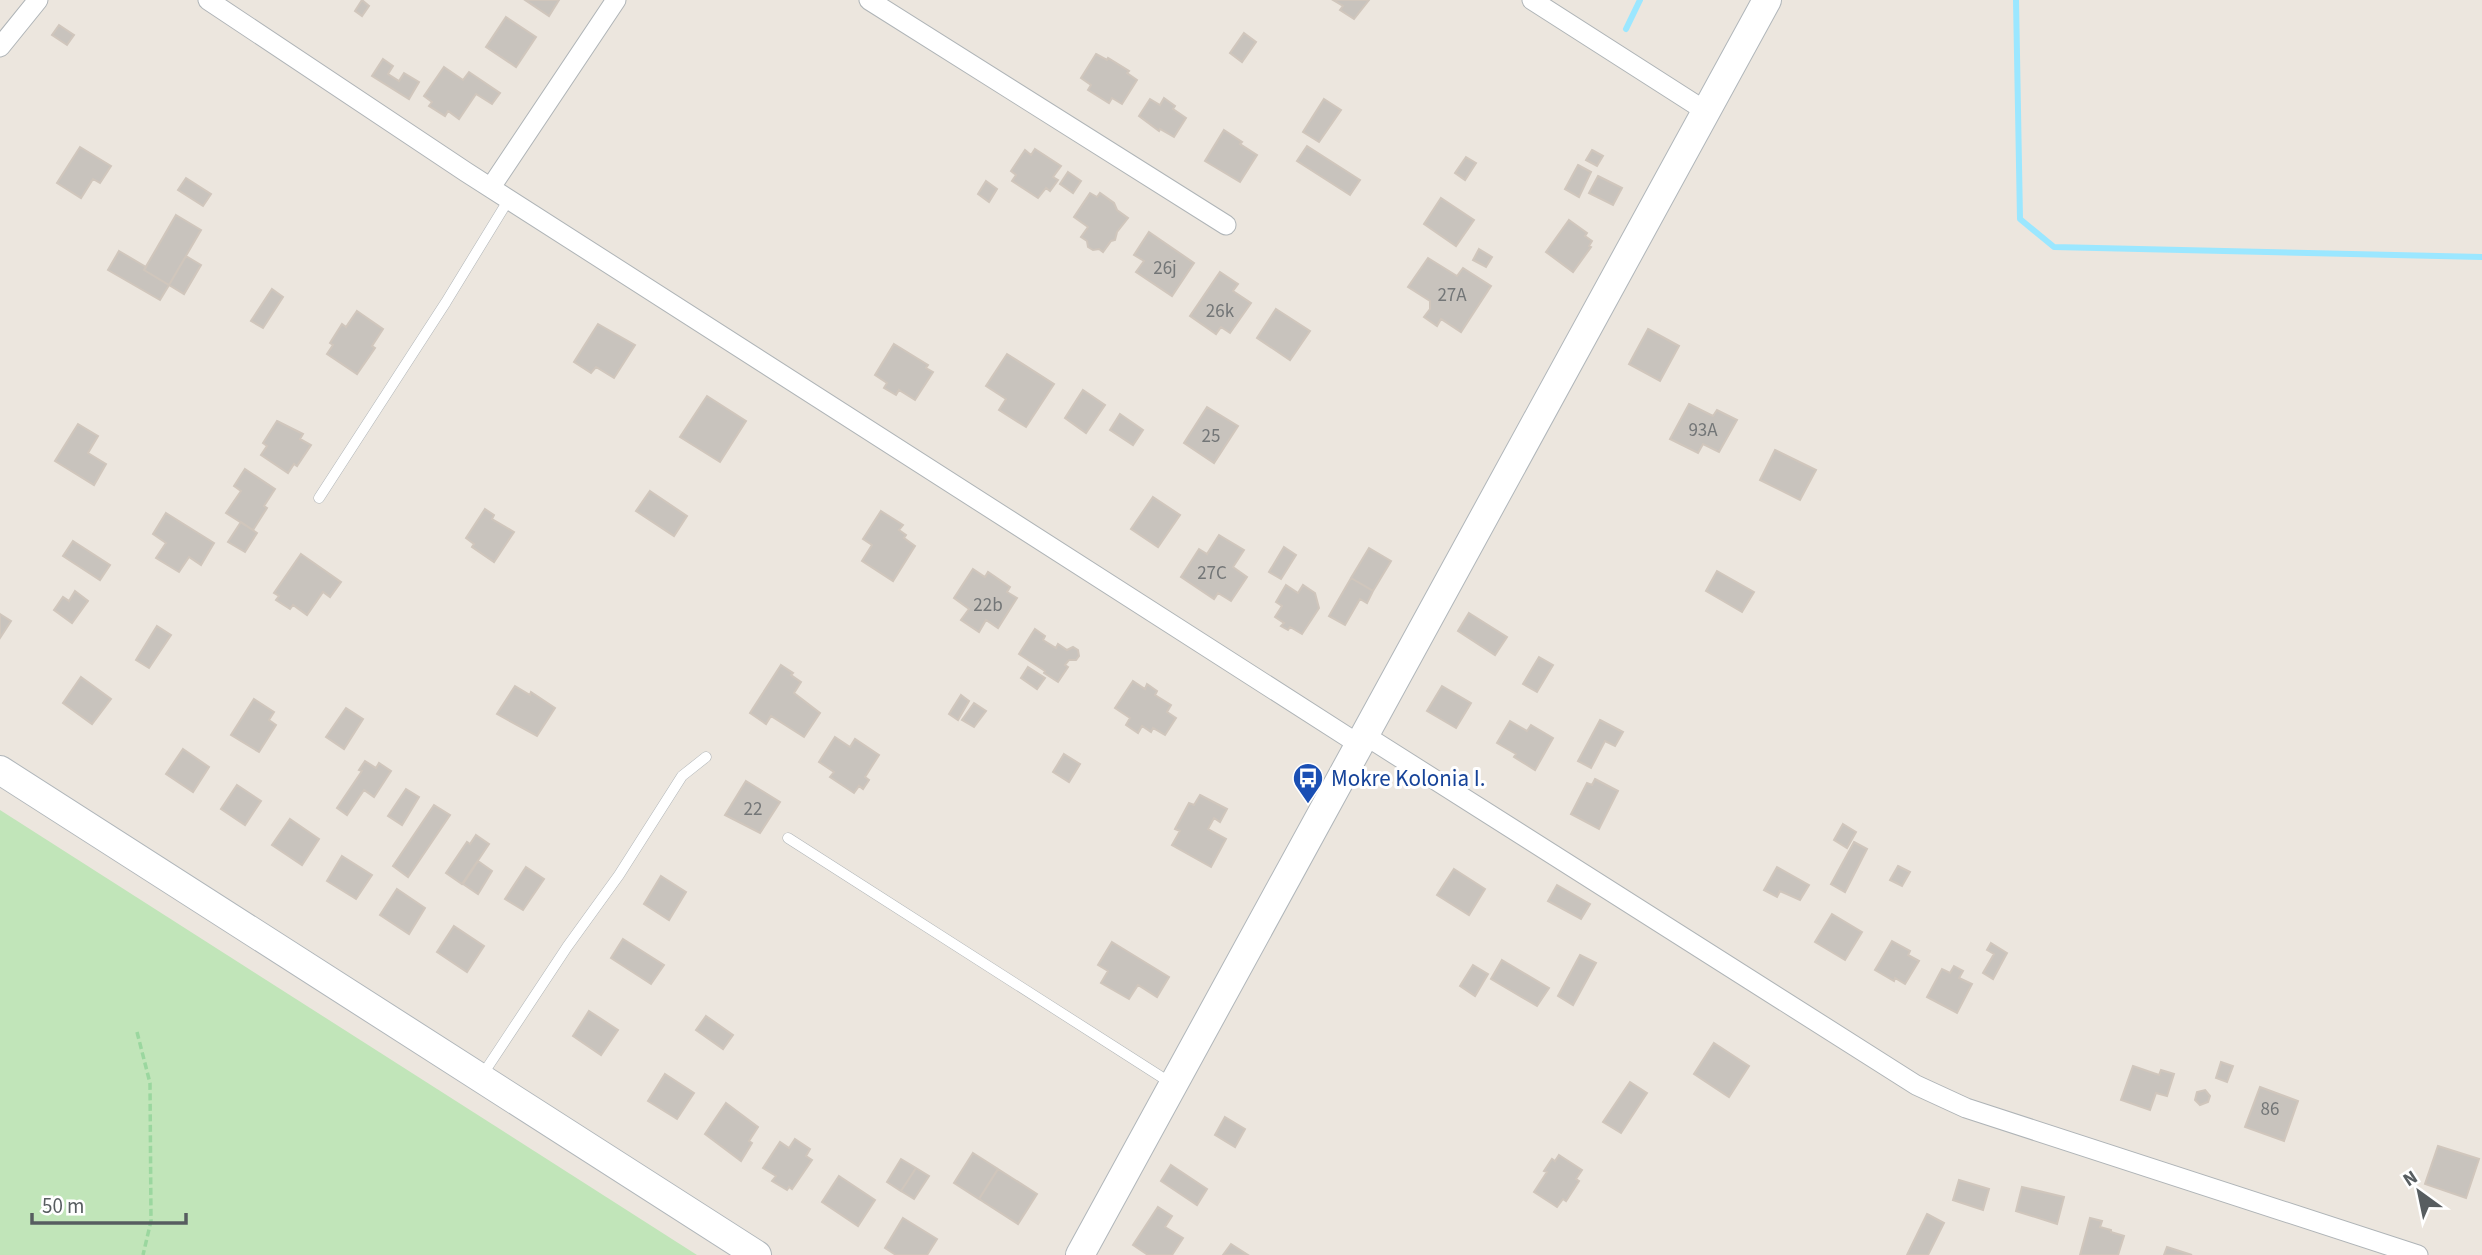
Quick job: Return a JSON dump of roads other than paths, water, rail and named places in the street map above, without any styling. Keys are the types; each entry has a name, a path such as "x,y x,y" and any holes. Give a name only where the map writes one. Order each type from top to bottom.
{"street":[{"path":"0,47 38,0"},
{"path":"208,0 509,199 1363,741 1916,1085 1966,1108 2418,1255"},
{"path":"491,187 616,0"},
{"path":"869,0 1226,225"},
{"path":"1532,0 1707,112"},
{"path":"1080,1255 1767,0"},
{"path":"0,771 757,1255"}],"lane":[{"path":"318,498 446,302 509,199"},
{"path":"480,1077 619,874 682,776 706,757"},
{"path":"788,838 1163,1078 1176,1081"}],"waterway":[{"path":"1626,29 1640,0"},
{"path":"2016,0 2020,219 2054,247 2482,257"}],"place":[{"name":"Mokre Kolonia I.","path":"1308,805"}]}
